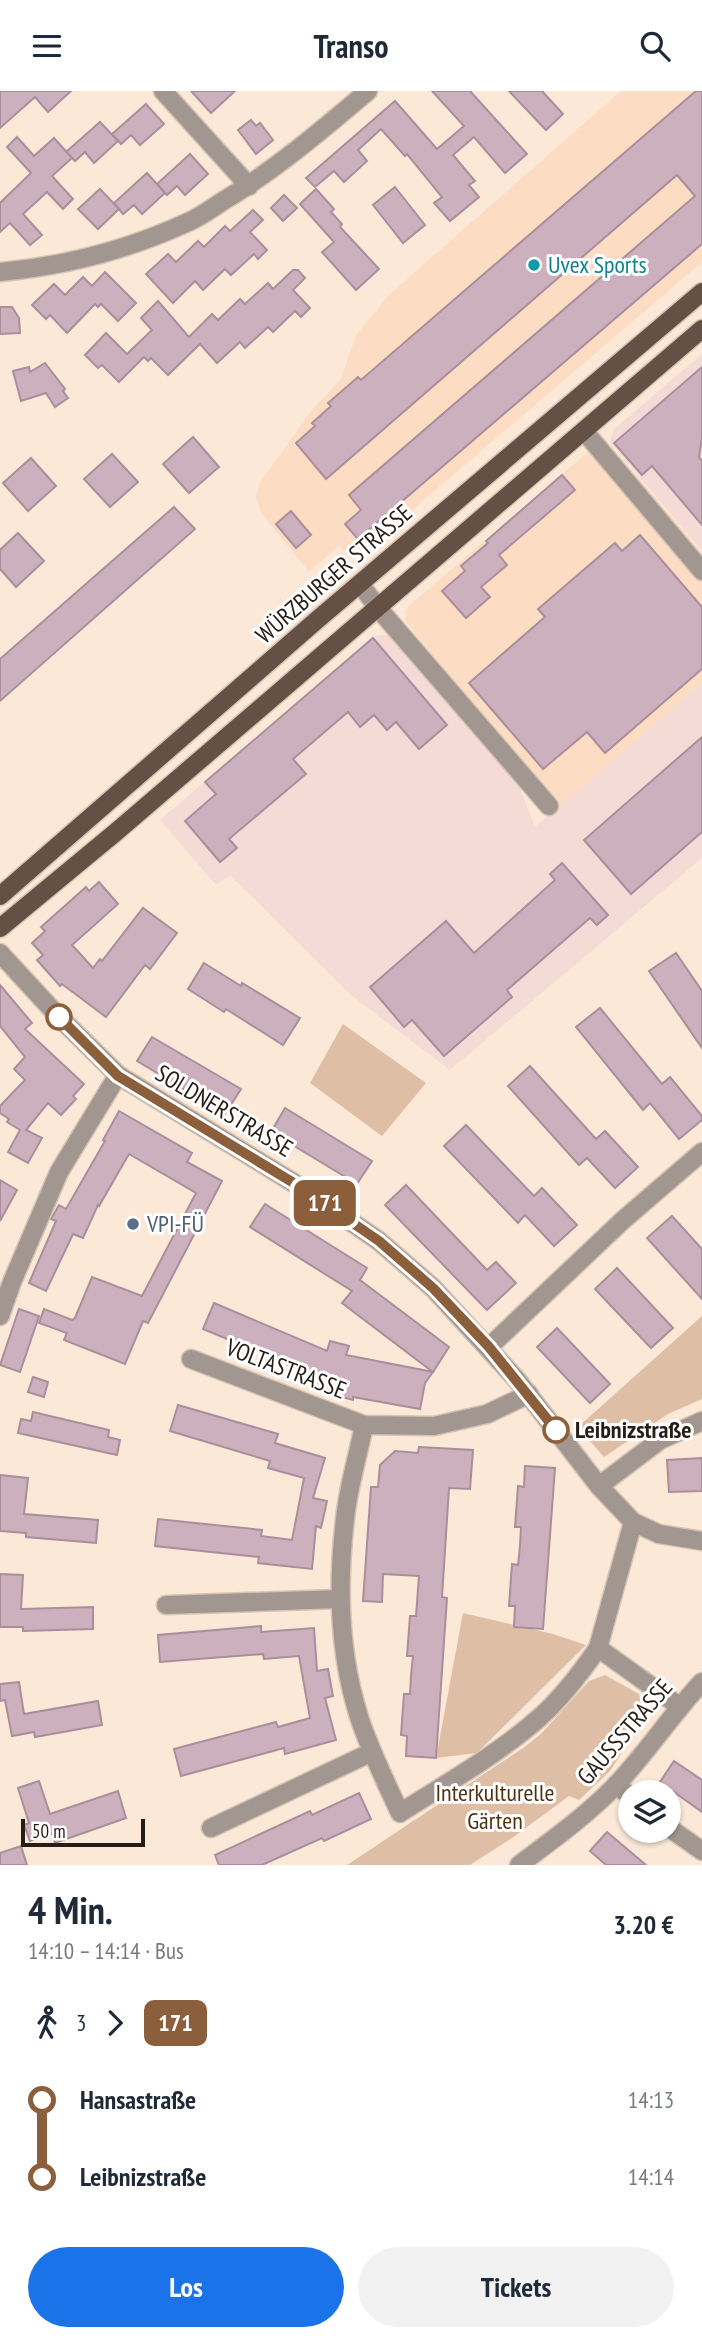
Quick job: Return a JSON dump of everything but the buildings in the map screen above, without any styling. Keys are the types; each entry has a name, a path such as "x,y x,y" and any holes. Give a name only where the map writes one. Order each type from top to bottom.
{"main road":[{"name":"WÜRZBURGER STRASSE","path":"0,896 702,292"},
{"path":"0,928 702,329"}],"street":[{"path":"163,91 249,186"},
{"path":"0,272 46,268 115,250 188,223 249,186 368,91"},
{"path":"584,431 702,571"},
{"path":"360,584 549,806"},
{"name":"SOLDNERSTRASSE","path":"0,953 118,1076 282,1175 356,1225 433,1288 489,1347 529,1394 599,1486 633,1522 659,1534 702,1541"},
{"path":"0,1315 59,1172 118,1076"},
{"path":"489,1347 611,1231 702,1152"},
{"name":"VOLTASTRASSE","path":"191,1359 365,1425 434,1426 487,1414 529,1394"},
{"path":"599,1486 660,1440 702,1421"},
{"name":"VOLTASTRASSE","path":"365,1425 345,1518 339,1599 348,1676 372,1752 401,1813 500,1749 539,1718 576,1681 598,1648 633,1522"},
{"path":"166,1605 339,1599"},
{"path":"598,1648 679,1706"},
{"name":"GAUSSSTRASSE","path":"630,1780 679,1706 702,1682"},
{"path":"211,1828 372,1752"},
{"name":"GAUSSSTRASSE","path":"519,1865 618,1794"},
{"path":"681,1836 702,1851"}],"shaded area":[{"path":"621,91 702,91 702,262 377,540 361,537 344,551 339,546 309,572 262,514 256,498 259,484 312,410 341,379 356,335 389,295"},
{"path":"702,354 702,551 610,442 614,429"},
{"path":"604,438 702,553 702,683 558,808 410,627 405,612"},
{"path":"379,635 387,635 394,640 519,786 535,827 702,683 702,858 450,1070 352,996 230,875 216,885 160,820"}],"green space":[{"path":"343,1024 426,1083 382,1136 310,1083"},
{"path":"702,1316 702,1399 668,1414 604,1457 578,1427"},
{"path":"463,1613 553,1634 586,1645 477,1753 436,1758"},
{"name":"Interkulturelle Gärten","path":"605,1675 639,1694 643,1720 610,1771 579,1800 569,1796 470,1865 347,1865 523,1748 542,1733 589,1681"}],"bus line":[{"name":"171","path":"59,1017 118,1076 261,1162 379,1241 433,1288 489,1347 556,1430"}],"place":[{"name":"Uvex Sports","path":"534,265"},
{"name":"VPI-FÜ","path":"133,1224"},
{"name":"Leibnizstraße","path":"556,1430"}]}
